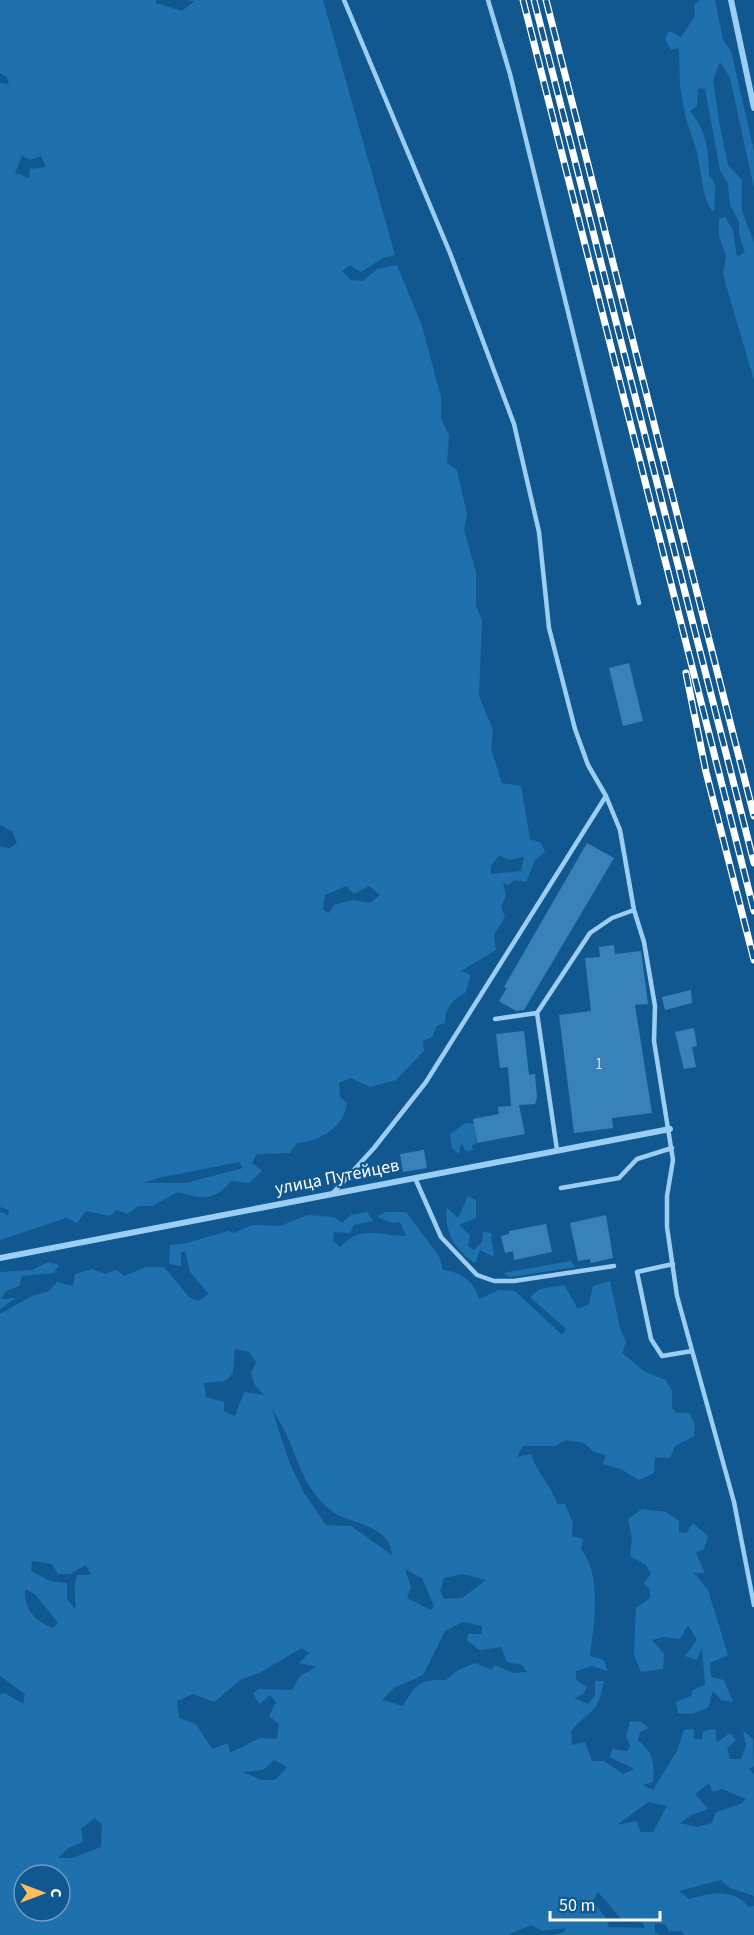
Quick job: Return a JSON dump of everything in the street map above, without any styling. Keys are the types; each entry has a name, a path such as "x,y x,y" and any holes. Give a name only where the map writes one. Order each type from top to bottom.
{"street":[{"path":"731,0 754,108"},
{"name":"улица Путейцев","path":"0,1258 670,1129"}],"lane":[{"path":"344,0 450,253 514,424 539,532 549,628 575,729 588,765 606,796 620,831 655,1006 654,1041 672,1148 667,1227 677,1296 734,1502 754,1605"},
{"path":"488,0 510,74 639,603"},
{"path":"332,1194 374,1148 426,1082 606,796"},
{"path":"558,1150 537,1013 590,933 612,918 634,910"},
{"path":"495,1019 537,1013"},
{"path":"561,1188 619,1178 637,1159 672,1148"},
{"path":"415,1178 441,1237 477,1275 494,1281 514,1281 614,1266"},
{"path":"673,1264 637,1272 651,1339 662,1356 692,1351"}],"shaded area":[{"path":"0,0 156,0 156,3 182,11 195,1 185,0 323,0 395,255 383,258 361,272 350,265 342,271 351,280 363,281 377,269 397,265 422,326 441,397 441,419 449,435 447,463 457,470 467,514 464,530 476,572 476,606 482,620 479,696 493,730 491,749 502,783 521,786 530,839 541,843 545,852 535,860 526,882 515,880 508,885 503,883 506,896 501,906 505,917 494,935 496,950 461,971 471,975 465,993 450,1005 445,1023 437,1026 432,1037 423,1041 424,1051 396,1080 370,1087 351,1078 339,1083 340,1097 347,1103 345,1112 336,1126 323,1136 297,1143 290,1153 257,1154 252,1163 262,1171 249,1183 231,1181 213,1196 200,1197 178,1192 152,1206 138,1206 128,1214 116,1210 110,1216 86,1211 77,1223 66,1218 0,1240 0,1212 8,1215 9,1210 0,1207 0,847 10,848 17,843 12,831 0,825 0,83 9,84 7,77 0,73","holes":["22,155 30,160 41,156 46,167 30,169 29,178 15,173","499,855 509,860 524,857 521,871 491,874 491,866","346,886 354,894 369,886 380,895 370,903 352,900 334,905 329,913 323,910 325,895","239,1162 243,1168 186,1183 143,1183"]},
{"path":"700,0 715,0 723,40 731,51 754,151 754,188 730,78 720,62 713,80 720,127 728,165 742,180 742,211 754,242 754,380 723,275 726,256 719,236 719,219 725,217 733,230 737,257 745,252 739,235 739,222 730,205 728,184 720,170 705,89 698,88 697,106 690,111 706,141 709,176 715,184 715,209 712,212 705,197 697,152 686,119 680,87 679,48 671,50 665,39 669,31 681,37 695,16 694,5"},
{"path":"466,1123 474,1124 476,1144 472,1145 473,1150 466,1151 461,1143 459,1154 452,1148 450,1134"},
{"path":"468,1196 476,1200 476,1218 459,1225 470,1235 468,1246 474,1250 482,1242 483,1232 491,1233 494,1257 480,1250 475,1263 462,1253 452,1240 446,1216 447,1208 458,1218"},
{"path":"367,1212 373,1221 354,1225 350,1233 334,1232 333,1241 340,1247 348,1240 363,1233 406,1236 400,1222 393,1223 377,1217 385,1212 406,1212 439,1256 443,1270 466,1278 474,1287 479,1299 499,1290 515,1291 562,1335 566,1329 530,1297 540,1289 564,1285 578,1309 589,1304 593,1286 610,1281 620,1328 626,1342 622,1353 645,1372 666,1380 672,1391 672,1408 676,1413 689,1413 695,1424 694,1436 675,1446 670,1458 655,1457 654,1473 639,1480 621,1469 603,1464 606,1455 594,1452 584,1443 566,1440 555,1446 523,1446 517,1457 531,1454 557,1504 565,1504 573,1523 572,1536 583,1539 581,1549 588,1559 592,1572 595,1600 590,1656 604,1660 607,1671 592,1666 576,1671 576,1680 587,1687 583,1694 574,1698 588,1704 595,1695 595,1681 604,1681 596,1706 571,1731 572,1745 585,1742 592,1761 604,1761 623,1774 634,1769 610,1757 612,1749 627,1751 630,1746 626,1737 630,1721 641,1722 649,1728 640,1732 638,1740 650,1754 654,1770 653,1782 643,1785 653,1790 677,1751 684,1730 694,1729 694,1739 702,1739 703,1731 715,1729 717,1742 730,1733 736,1740 727,1748 730,1759 741,1759 746,1746 743,1731 753,1739 754,1766 749,1769 754,1774 754,1896 730,1888 721,1880 679,1891 689,1899 705,1895 728,1894 736,1896 749,1907 754,1906 754,1935 684,1935 682,1931 669,1931 665,1924 655,1923 655,1933 660,1935 554,1935 564,1932 566,1928 542,1931 531,1925 508,1935 0,1935 0,1694 5,1693 23,1704 25,1694 0,1676 0,1314 32,1296 49,1291 57,1282 73,1286 75,1274 92,1269 105,1274 116,1270 124,1276 146,1267 164,1267 189,1297 198,1301 209,1294 190,1272 185,1251 181,1252 181,1266 169,1264 170,1245 187,1243 228,1231 234,1233 252,1225 280,1226 308,1215 334,1217 342,1223 351,1215","holes":["235,1349 249,1352 256,1362 251,1373 255,1385 264,1395 244,1392 235,1416 224,1411 224,1402 206,1397 204,1383 225,1381 233,1373","272,1410 287,1435 303,1474 318,1498 337,1515 376,1530 384,1536 392,1555 351,1526 326,1525 304,1493 290,1464","32,1561 52,1564 58,1574 70,1574 86,1565 91,1575 77,1575 75,1609 67,1599 67,1583 50,1581 31,1571","405,1569 422,1578 434,1606 431,1610 407,1598 411,1587","463,1574 486,1580 462,1598 444,1599 440,1591 444,1578","25,1589 35,1594 58,1623 53,1628 41,1622 28,1608","463,1622 482,1626 482,1634 468,1634 467,1640 479,1650 501,1647 507,1662 522,1665 527,1672 512,1673 495,1665 491,1670 475,1663 458,1670 446,1680 419,1684 403,1706 382,1700 394,1688 423,1675 445,1631","302,1648 309,1653 299,1663 316,1667 300,1676 292,1690 258,1689 253,1694 260,1704 270,1695 276,1702 269,1716 279,1724 277,1739 260,1738 230,1753 228,1743 212,1749 196,1724 179,1718 177,1701 193,1694 214,1702 240,1680 259,1673","274,1760 287,1767 275,1780 261,1780 243,1772 263,1770","709,1783 713,1792 722,1789 746,1799 741,1804 716,1812 712,1823 697,1827 680,1823 708,1809 695,1794","648,1802 667,1806 653,1832 641,1832 636,1821 617,1825","94,1818 102,1824 101,1847 72,1858 58,1858 68,1848 83,1842 81,1829","598,1892 622,1920 641,1919 645,1928 607,1927 609,1922 593,1901"]},
{"path":"571,1261 575,1267 510,1277 503,1273"},
{"path":"48,1262 59,1265 54,1273 22,1276 19,1286 6,1291 1,1299 16,1298 0,1309 0,1272 32,1270"},
{"path":"642,1509 666,1512 679,1521 679,1532 686,1533 693,1523 708,1536 704,1549 696,1553 705,1573 694,1573 708,1590 728,1655 710,1663 711,1677 724,1680 733,1702 721,1700 713,1691 708,1708 691,1714 678,1713 676,1702 691,1696 693,1690 705,1685 702,1648 697,1660 685,1656 697,1640 688,1625 680,1639 664,1637 652,1640 664,1654 663,1669 641,1672 634,1655 636,1608 650,1598 650,1590 644,1583 651,1574 646,1565 630,1556 632,1538 628,1519"}],"building":[{"path":"629,663 643,721 623,726 609,668"},
{"path":"587,843 614,858 524,1010 516,1011 499,1001 507,988 504,987"},
{"path":"614,945 615,954 641,951 648,1004 635,1005 652,1113 612,1118 613,1128 574,1133 559,1015 591,1011 585,958 600,957 599,947"},
{"path":"691,990 692,1003 665,1010 662,997"},
{"path":"694,1028 697,1046 692,1047 696,1067 684,1069 675,1032"},
{"path":"524,1031 529,1075 535,1074 537,1097 535,1104 519,1105 525,1134 477,1143 473,1119 499,1114 498,1107 511,1106 508,1067 500,1068 496,1034"},
{"path":"424,1150 427,1168 403,1172 400,1154"},
{"path":"606,1215 613,1258 591,1263 590,1259 578,1261 570,1223"},
{"path":"546,1224 552,1252 514,1260 513,1251 505,1253 501,1236 509,1234 509,1231"}],"railway":[{"path":"523,0 754,911"},
{"path":"534,0 754,863"},
{"path":"546,0 754,816"},
{"path":"686,673 706,772 754,960"}]}
